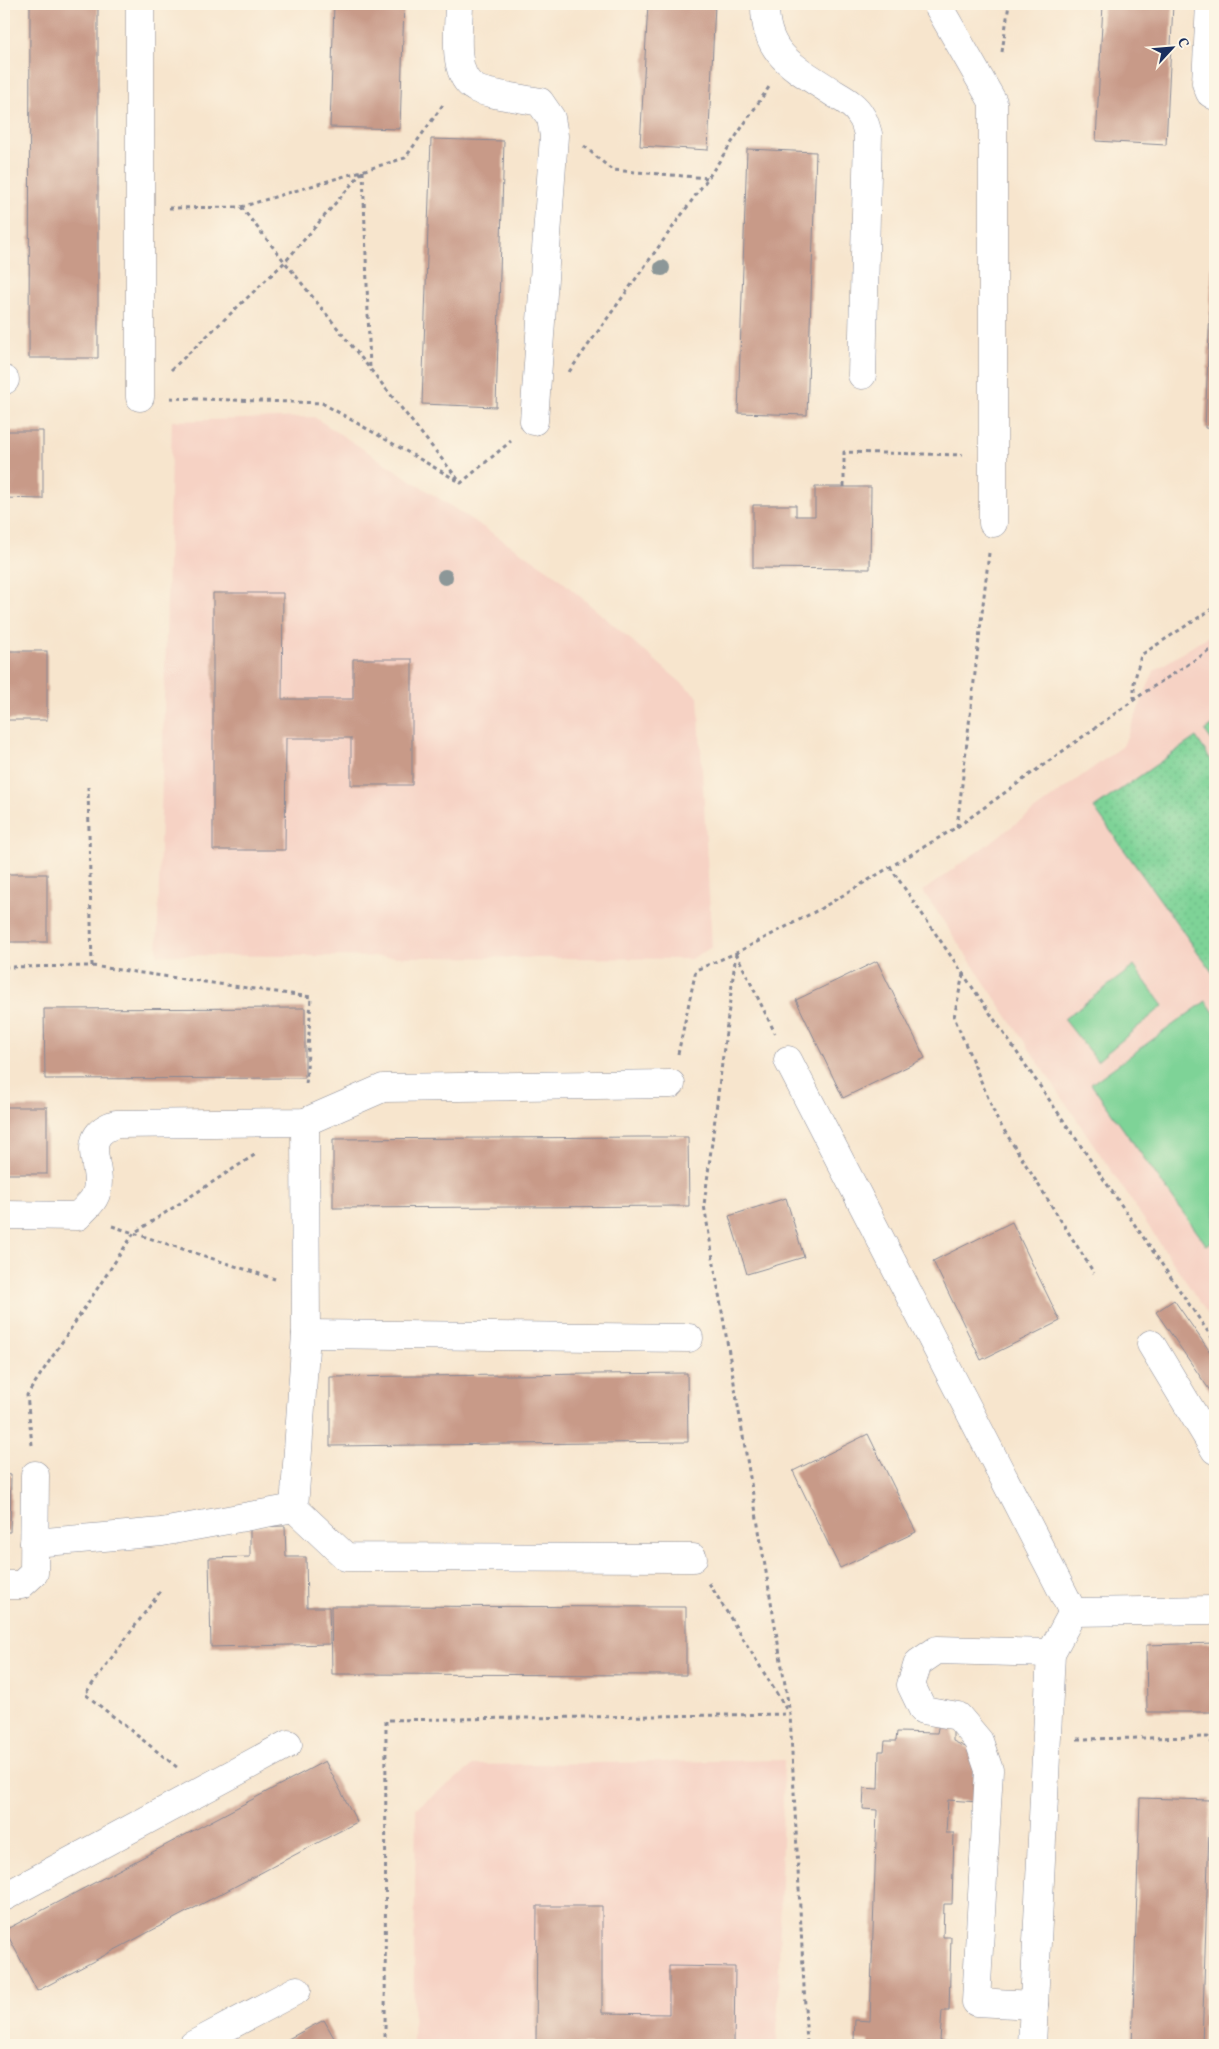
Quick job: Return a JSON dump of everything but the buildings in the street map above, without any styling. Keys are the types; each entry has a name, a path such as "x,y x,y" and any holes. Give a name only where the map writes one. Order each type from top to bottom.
{"lane":[{"path":"140,4 140,397"},
{"path":"459,4 458,58 462,77 475,89 540,102 552,118 554,136 534,421"},
{"path":"765,4 765,22 772,44 786,61 851,104 862,116 868,134 862,375"},
{"path":"937,4 993,102 993,523"},
{"path":"1210,4 1206,83 1210,93 1215,96"},
{"path":"788,1060 1073,1612"},
{"path":"4,1215 78,1216 94,1199 97,1188 94,1140 103,1128 116,1124 305,1122 384,1088 671,1084"},
{"path":"294,1508 306,1334 305,1122"},
{"path":"306,1334 688,1338"},
{"path":"1151,1344 1215,1450"},
{"path":"4,1585 21,1585 34,1573 35,1475"},
{"path":"34,1542 162,1532 294,1508"},
{"path":"294,1508 346,1557 693,1558"},
{"path":"1073,1612 1215,1610"},
{"path":"1032,2045 1051,1653 1073,1612"},
{"path":"1034,2005 976,2002 990,1770 979,1741 958,1716 924,1710 911,1685 918,1663 936,1650 1051,1653"},
{"path":"4,1897 288,1744"},
{"path":"193,2045 297,1990"}],"path":[{"path":"569,373 708,178 786,61"},
{"path":"140,209 241,207 405,158 462,77"},
{"path":"552,118 612,170 708,178"},
{"path":"140,370 170,371 285,262 363,171"},
{"path":"363,171 370,370"},
{"path":"241,207 461,483"},
{"path":"140,397 322,403 461,483"},
{"path":"461,483 534,421"},
{"path":"844,487 844,452 993,456"},
{"path":"957,828 993,523"},
{"path":"1134,700 1134,683 1141,655 1215,607"},
{"path":"671,1084 696,970 736,953 820,909 957,828 1134,700 1215,647"},
{"path":"88,787 92,966"},
{"path":"890,867 1215,1342"},
{"path":"736,953 788,1060"},
{"path":"736,953 704,1205 790,1714 807,2045"},
{"path":"4,967 92,966 311,997 305,1122"},
{"path":"963,973 954,1017 997,1119 1094,1274"},
{"path":"35,1475 27,1395 134,1233 264,1148"},
{"path":"78,1216 305,1289"},
{"path":"693,1558 790,1714"},
{"path":"160,1592 85,1694 204,1789"},
{"path":"385,2045 386,1720 790,1714"},
{"path":"1046,1740 1208,1737 1215,1747"}],"shaded area":[{"path":"314,417 549,570 698,697 712,947 691,959 157,955 172,421"},
{"path":"1215,632 1215,1325 923,891 1123,746 1154,671"},
{"path":"784,1760 777,2045 413,2045 416,1808 474,1765"}],"green space":[{"path":"1215,724 1215,745 1205,731"},
{"path":"1196,737 1215,766 1215,976 1094,808"},
{"path":"1134,966 1163,1006 1097,1061 1064,1019"},
{"path":"1206,1001 1215,1014 1215,1240 1207,1246 1091,1084"}]}
